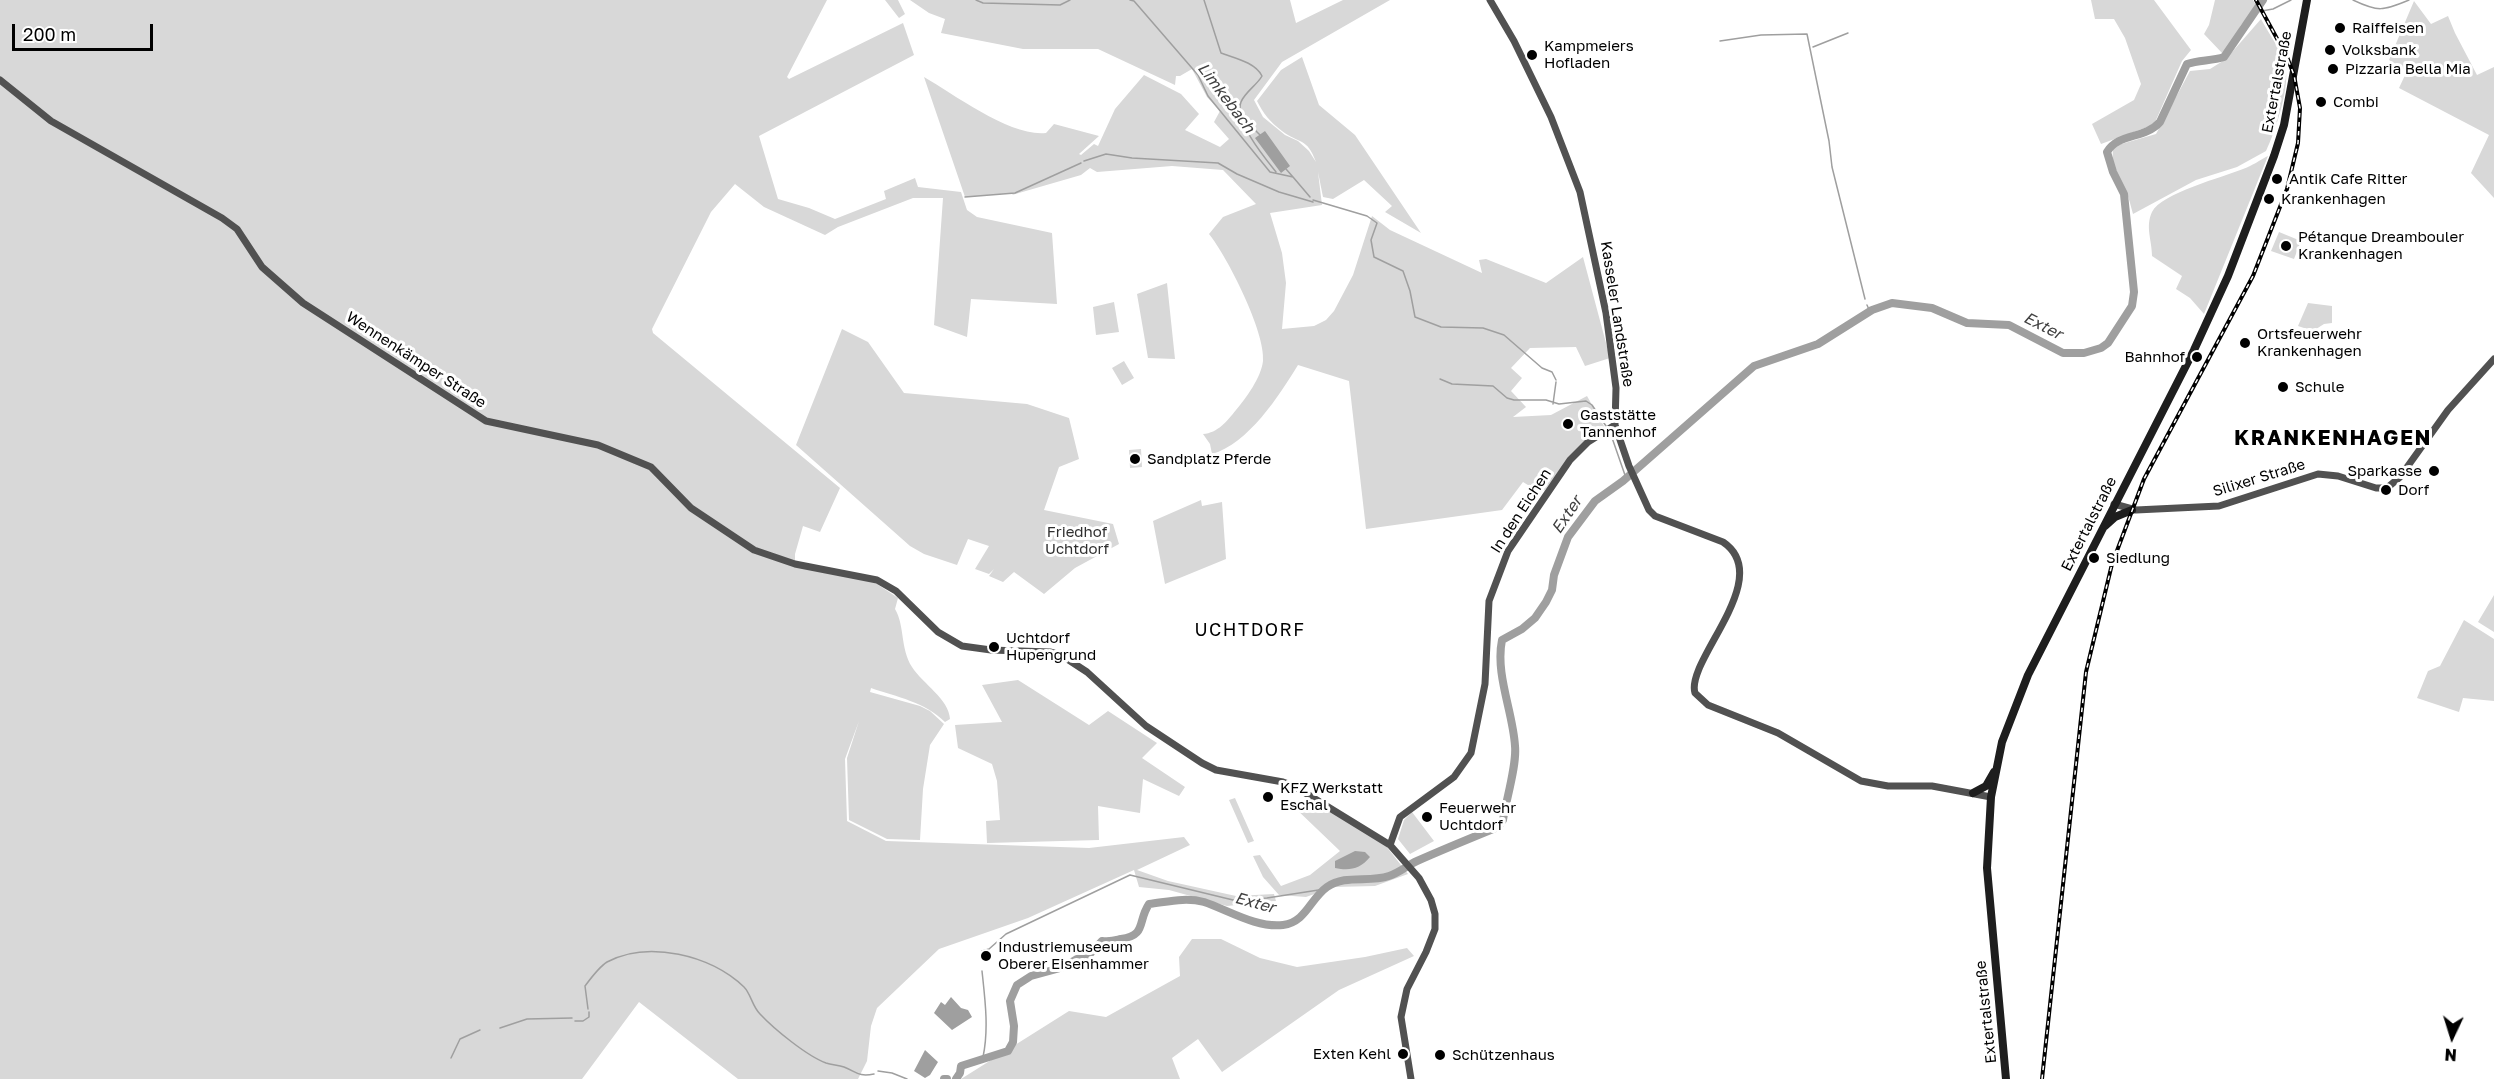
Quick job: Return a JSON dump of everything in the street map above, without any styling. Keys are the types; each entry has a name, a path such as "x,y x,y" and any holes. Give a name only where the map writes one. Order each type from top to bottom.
{"main road":[{"name":"Extertalstraße","path":"2006,1079 1988,898 1987,848 1991,797 2002,742 2028,675 2200,338 2228,276 2274,156 2289,106 2307,0"},
{"path":"2102,528 2115,517 2132,510"},
{"path":"1973,793 1986,786 1996,770"}],"street":[{"name":"Kasseler Landstraße","path":"1490,0 1514,41 1551,117 1580,192 1606,313 1616,388 1615,425 1629,466 1655,516 1723,542 1730,547 1737,561 1738,581 1730,611 1694,680 1698,698 1708,705 1778,733 1861,781 1888,786 1932,786 1991,797"},
{"name":"Wennenkämper Straße","path":"0,80 51,121 222,218 237,229 262,267 303,303 486,421 598,445 651,467 691,508 754,550 775,559 868,577 885,583 900,594 938,632 962,646 992,650 1050,652 1061,655 1087,672 1146,726 1202,763 1216,770 1294,786 1390,845 1414,872 1431,900 1435,914 1431,941 1403,1003 1401,1017 1411,1079"},
{"name":"Silixer Straße","path":"2114,504 2132,510 2219,506 2318,474 2338,476 2376,488 2387,488 2400,477 2448,410 2494,359"},
{"name":"In den Eichen","path":"1390,845 1395,828 1404,812 1454,777 1467,762 1475,743 1485,684 1489,601 1504,560 1522,528 1570,460 1593,439 1615,425"}],"green space":[{"path":"0,0 827,0 787,77 789,79 903,23 914,55 759,136 778,199 835,219 886,199 884,191 915,178 918,187 961,192 967,210 977,217 1052,233 1057,304 971,299 967,337 934,325 943,198 913,198 838,227 825,235 764,207 735,184 711,212 652,329 653,333 840,488 820,532 803,526 795,554 795,566 871,580 898,598 895,609 908,660 949,712 950,719 945,722 937,715 920,705 871,688 870,692 920,706 930,711 944,724 930,745 923,789 920,840 887,839 849,820 847,758 859,721 845,759 847,821 886,841 1089,848 1184,837 1190,845 1137,870 1168,881 1236,896 1274,894 1276,901 1227,906 1169,890 1139,887 1134,870 1028,918 939,949 877,1008 871,1026 867,1061 858,1079 738,1079 639,1002 582,1079 0,1079"},
{"path":"885,0 898,0 905,14 899,18"},
{"path":"910,0 1290,0 1296,23 1343,0 1390,0 1282,62 1254,100 1263,117 1285,135 1298,141 1309,151 1316,162 1309,148 1274,124 1257,101 1281,70 1302,57 1319,105 1355,135 1421,233 1385,212 1392,206 1364,180 1333,199 1323,197 1318,172 1322,205 1270,213 1282,253 1286,283 1282,329 1314,326 1326,320 1334,311 1353,275 1372,216 1390,230 1482,273 1479,260 1486,259 1546,283 1583,257 1610,358 1585,366 1576,347 1530,348 1511,368 1522,378 1511,391 1526,407 1513,417 1551,415 1587,396 1605,428 1575,451 1544,491 1538,488 1536,490 1523,482 1502,510 1366,529 1349,381 1298,365 1282,391 1250,430 1225,449 1212,454 1210,444 1203,434 1218,429 1233,414 1252,387 1263,361 1258,332 1244,295 1209,234 1223,217 1256,204 1223,170 1172,166 1097,172 1090,168 1081,175 1012,195 1014,193 965,197 924,77 1000,122 1017,128 1046,133 1054,124 1099,136 1079,154 1081,155 1094,144 1098,146 1115,109 1144,75 1181,94 1199,114 1185,130 1220,147 1229,139 1214,122 1220,111 1207,97 1192,69 1176,76 1175,85 1098,49 1023,49 941,33 945,19 929,13"},
{"path":"2091,0 2154,0 2191,50 2182,61 2156,120 2150,126 2101,144 2092,124 2134,100 2141,84 2125,38 2114,19 2095,19"},
{"path":"2215,0 2253,0 2257,7 2241,25 2230,45 2222,53 2204,34 2209,25"},
{"path":"2414,1 2431,24 2448,16 2477,75 2494,67 2494,198 2471,173 2489,135 2399,88 2407,71 2389,60"},
{"path":"2261,19 2281,53 2286,74 2281,108 2266,151 2237,167 2196,180 2133,214 2114,166 2113,149 2118,145 2156,134 2190,71 2210,69 2226,59"},
{"path":"2268,156 2204,314 2190,298 2176,289 2182,276 2152,256 2149,228 2152,212 2167,198 2246,168"},
{"name":"Pétanque Dreambouler Krankenhagen","path":"2279,232 2301,241 2294,259 2271,251"},
{"path":"1167,283 1175,359 1148,358 1137,294"},
{"path":"1114,302 1119,332 1096,335 1093,307"},
{"path":"2308,303 2332,306 2332,323 2324,324 2313,331 2298,326"},
{"name":"Friedhof Uchtdorf","path":"842,329 868,342 904,393 1027,404 1069,418 1079,459 1059,467 1044,510 1113,524 1119,544 1075,568 1044,594 1014,572 1003,582 989,576 994,569 989,574 975,569 989,546 968,539 957,565 924,554 910,546 796,445"},
{"path":"1124,361 1134,378 1122,385 1112,368"},
{"name":"Sandplatz Pferde","path":"1141,449 1142,467 1130,468 1129,450"},
{"path":"1201,500 1202,506 1222,502 1226,559 1165,584 1153,521"},
{"path":"2494,595 2494,632 2478,622"},
{"path":"2464,620 2494,639 2494,701 2463,698 2459,712 2417,698 2428,671 2440,666"},
{"path":"1018,680 1089,725 1108,711 1157,743 1142,758 1185,787 1179,796 1143,779 1140,813 1098,806 1099,840 987,843 986,821 1000,820 997,781 992,764 958,748 955,725 1002,722 982,685"},
{"path":"1235,798 1254,841 1248,843 1229,800"},
{"path":"1293,806 1323,807 1386,846 1408,874 1375,886 1334,887 1306,897 1279,895 1263,877 1253,856 1260,855 1281,886 1310,875 1340,851"},
{"path":"1412,812 1434,841 1410,854 1398,839 1404,820"},
{"path":"1192,939 1221,939 1260,958 1297,967 1407,948 1414,956 1339,990 1222,1072 1198,1039 1172,1058 1180,1079 961,1079 1069,1011 1106,1017 1180,976 1179,957"}],"shaded area":[{"path":"1265,131 1290,166 1281,173 1255,138"},
{"path":"1355,851 1365,852 1370,857 1354,868 1335,868 1335,861"},
{"path":"951,997 961,1008 968,1010 972,1017 952,1030 934,1013 941,1002 945,1005"},
{"path":"925,1050 938,1062 930,1075 925,1078 914,1071"}],"waterway":[{"name":"Limkebach","path":"976,0 983,3 1060,5 1070,0"},
{"name":"Limkebach","path":"1130,0 1134,1 1198,75 1208,96 1270,172 1293,177 1310,197"},
{"path":"1204,0 1221,53 1249,64 1262,76 1243,98 1240,110 1251,138 1276,172"},
{"name":"Exter","path":"956,1079 961,1066 1008,1051 1013,1042 1014,1026 1010,1001 1017,985 1031,976 1064,967 1077,959 1086,958 1102,941 1114,941 1135,934 1149,904 1176,900 1204,902 1252,921 1283,925 1303,915 1321,892 1334,883 1389,876 1417,861 1498,827 1503,820 1515,754 1514,733 1501,666 1502,640 1522,629 1535,618 1546,602 1552,590 1554,575 1568,537 1595,501 1623,481 1754,366 1818,344 1872,310 1892,303 1932,308 1967,323 2009,325 2063,353 2084,353 2101,348 2108,343 2132,306 2134,292 2124,194 2113,172 2107,152 2118,142 2147,131 2160,122 2187,64 2224,57 2263,0"},
{"path":"2256,12 2273,9 2291,0"},
{"path":"2353,0 2381,9 2409,0"},
{"path":"1813,47 1848,33"},
{"path":"1720,41 1761,35 1807,34 1829,141 1832,167 1865,299"},
{"path":"1243,118 1260,135"},
{"path":"1084,161 1106,154 1132,158 1218,163 1279,192 1313,202"},
{"path":"965,197 1015,193 1081,163"},
{"name":"Limkebach","path":"1286,169 1293,177"},
{"name":"Limkebach","path":"1313,200 1367,216 1377,223 1371,240 1374,257 1403,271 1415,317 1441,327 1483,328 1504,335 1542,368 1552,372 1556,380"},
{"name":"Exter","path":"1867,305 1870,312"},
{"name":"Limkebach","path":"1440,379 1452,384 1493,386 1507,398 1514,400 1546,400 1559,404 1586,401 1592,405 1606,426"},
{"path":"1553,404 1556,382"},
{"path":"1610,432 1626,478"},
{"path":"982,960 982,951 989,949 1006,934 1130,875 1233,900 1267,898 1325,889"},
{"path":"588,1009 585,986 607,962 623,955 641,952 678,954 714,966 730,976 744,987 757,1011 766,1020 791,1042 818,1060 861,1074 874,1074"},
{"path":"982,971 986,1025 983,1057"},
{"path":"575,1021 583,1021 589,1017 589,1012"},
{"path":"500,1028 527,1019 572,1018"},
{"path":"451,1058 460,1039 480,1030"},
{"path":"878,1071 907,1079"}],"railway":[{"path":"2042,1079 2086,672 2112,564 2144,479 2253,276 2287,189 2298,143 2300,108 2294,75 2287,57 2256,0"}],"place":[{"name":"Raiffeisen","path":"2340,28"},
{"name":"Volksbank","path":"2330,50"},
{"name":"Kampmeiers Hofladen","path":"1532,55"},
{"name":"Pizzaria Bella Mia","path":"2333,69"},
{"name":"Combi","path":"2321,102"},
{"name":"Antik Cafe Ritter","path":"2277,179"},
{"name":"Krankenhagen","path":"2269,199"},
{"name":"Pétanque Dreambouler Krankenhagen","path":"2286,246"},
{"name":"Ortsfeuerwehr Krankenhagen","path":"2245,343"},
{"name":"Bahnhof","path":"2197,357"},
{"name":"Schule","path":"2283,387"},
{"name":"Gaststätte Tannenhof","path":"1568,424"},
{"name":"Sandplatz Pferde","path":"1135,459"},
{"name":"Sparkasse","path":"2434,471"},
{"name":"Dorf","path":"2386,490"},
{"name":"Siedlung","path":"2094,558"},
{"name":"Uchtdorf Hupengrund","path":"994,647"},
{"name":"KFZ Werkstatt Eschal","path":"1268,797"},
{"name":"Feuerwehr Uchtdorf","path":"1427,817"},
{"name":"Industriemuseeum Oberer Eisenhammer","path":"986,956"},
{"name":"Exten Kehl","path":"1403,1054"},
{"name":"Schützenhaus","path":"1440,1055"}],"district":[{"name":"KRANKENHAGEN","path":"2333,438"},
{"name":"UCHTDORF","path":"1250,630"}]}
